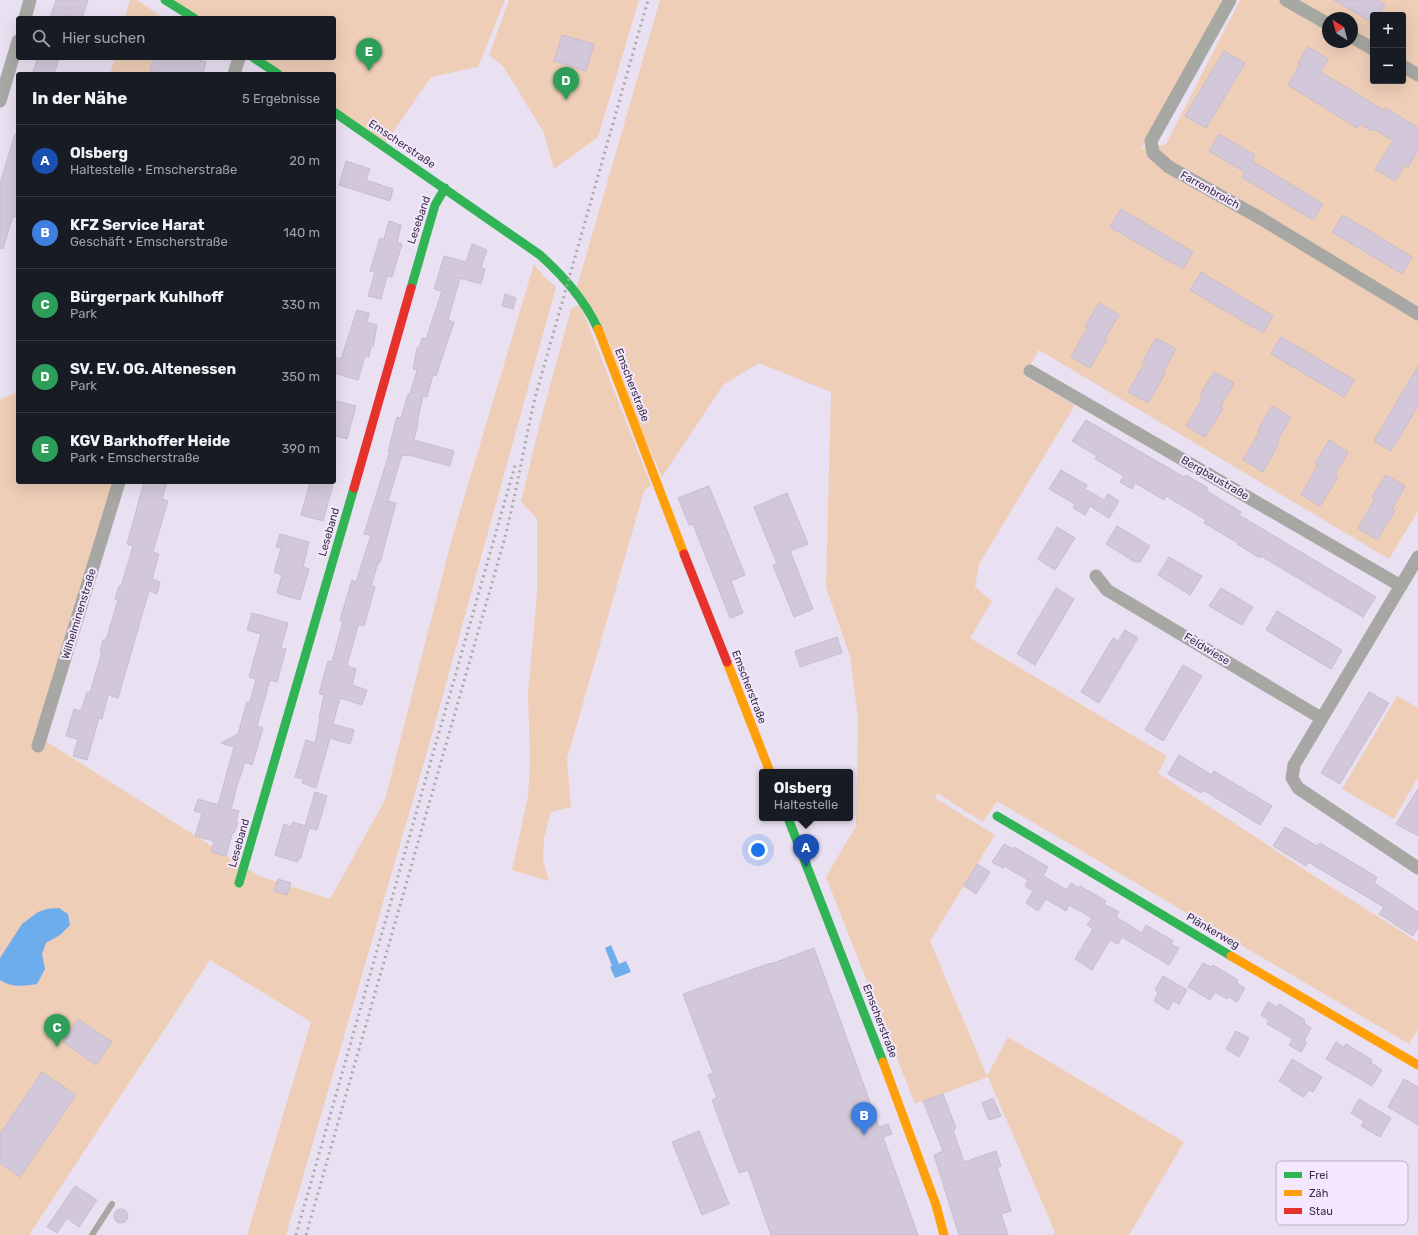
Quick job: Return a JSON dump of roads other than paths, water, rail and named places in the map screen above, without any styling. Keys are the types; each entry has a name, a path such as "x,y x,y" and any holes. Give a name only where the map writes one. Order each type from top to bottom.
{"street":[{"path":"26,16 30,0"},
{"path":"165,0 191,16"},
{"name":"Farrenbroich","path":"1230,0 1151,141 1153,153 1169,167 1260,218 1418,314"},
{"path":"1286,0 1322,21"},
{"path":"1358,40 1371,48"},
{"path":"0,101 16,49"},
{"path":"235,72 238,60"},
{"path":"257,60 275,72"},
{"path":"1406,68 1418,75"},
{"name":"Emscherstraße","path":"336,113 540,255 568,281 589,311 600,334 665,506 769,769"},
{"name":"Leseband","path":"239,883 317,618 435,205 445,188"},
{"name":"Bergbaustraße","path":"1030,371 1400,586"},
{"name":"Wilhelminenstraße","path":"38,746 118,484"},
{"path":"1418,557 1294,765 1292,778 1298,788 1418,868"},
{"name":"Feldwiese","path":"1096,576 1107,590 1321,718"},
{"name":"Plänkerweg","path":"997,816 1180,926 1418,1065"},
{"name":"Emscherstraße","path":"789,821 898,1101 936,1206 944,1235"}],"lane":[{"path":"92,1235 112,1204"}],"water":[{"path":"59,908 68,914 70,925 60,935 46,943 42,954 45,969 37,984 22,986 4,983 0,980 0,958 22,924 38,912 47,909"},
{"path":"611,945 619,964 626,961 631,972 615,978 610,967 612,966 605,948"}],"railway":[{"path":"306,1235 504,541 535,398 648,0"},
{"path":"296,1235 516,462"}],"place":[{"name":"KGV Barkhoffer Heide","path":"369,71"},
{"name":"SV. EV. OG. Altenessen","path":"566,100"},
{"name":"Olsberg","path":"806,867"},
{"name":"Bürgerpark Kuhlhoff","path":"57,1047"},
{"name":"KFZ Service Harat","path":"864,1135"}]}
